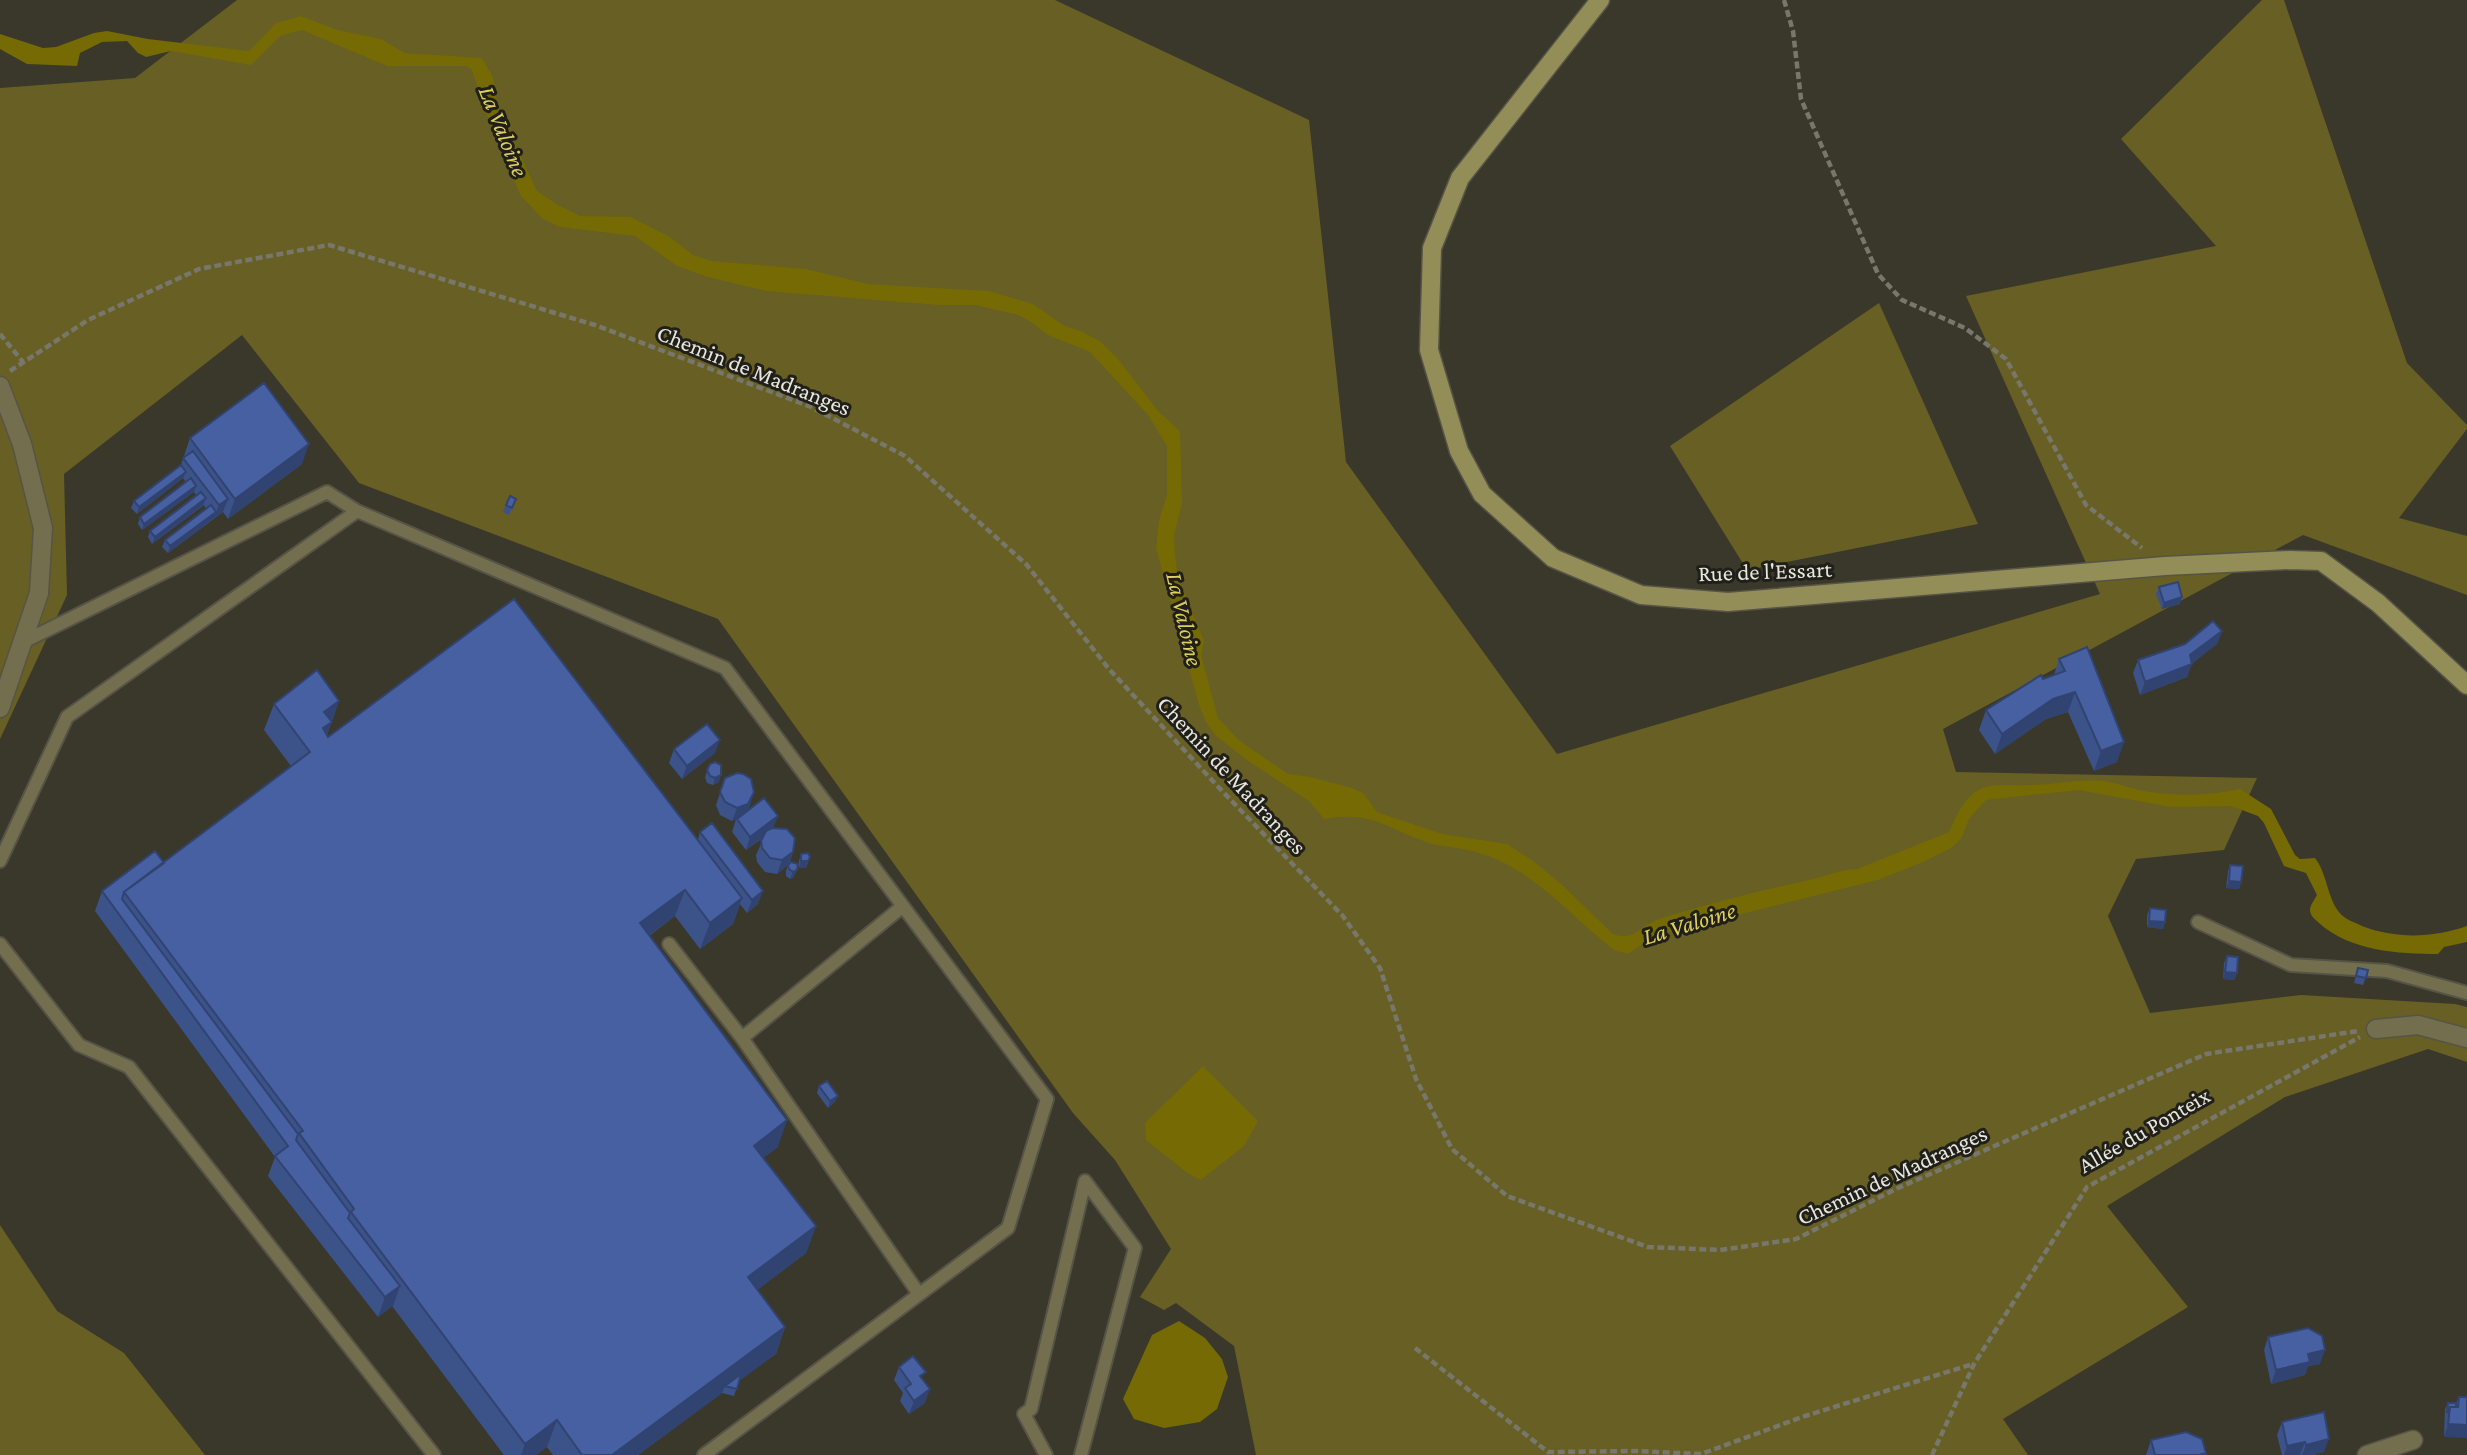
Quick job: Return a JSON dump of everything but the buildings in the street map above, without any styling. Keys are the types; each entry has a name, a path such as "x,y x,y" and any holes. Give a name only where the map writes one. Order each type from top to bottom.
{"street":[{"name":"Rue de l'Essart","path":"1600,0 1460,178 1433,248 1429,350 1459,451 1482,494 1553,558 1640,595 1727,602 2165,566 2290,559 2321,561 2378,603 2467,685"},
{"path":"0,386 22,444 43,528 40,593 0,708"},
{"path":"2376,1029 2418,1025 2467,1038"},
{"path":"2367,1455 2413,1440"}],"lane":[{"path":"23,642 327,492 357,511 725,668 1047,1099 1008,1228 704,1455"},
{"path":"0,861 67,717 357,511"},
{"path":"742,1038 903,906"},
{"path":"2198,922 2291,965 2386,971 2467,993"},
{"path":"0,944 79,1045 129,1067 434,1455"},
{"path":"669,944 742,1038 919,1294"},
{"path":"1046,1455 1024,1414 1031,1409 1085,1181 1135,1248 1081,1455"}],"path":[{"path":"1784,0 1793,31 1801,99 1878,274 1902,300 1965,328 2007,359 2086,505 2165,566"},
{"name":"Chemin de Madranges","path":"0,377 88,320 199,269 329,246 594,325 811,407 905,456 1026,564 1109,669 1342,915 1380,968 1416,1079 1452,1149 1507,1196 1648,1247 1720,1250 1796,1239 1898,1188 2206,1054 2376,1029"},
{"path":"0,334 23,362"},
{"name":"Allée du Ponteix","path":"1932,1455 1974,1364 2087,1187 2376,1029"},
{"path":"1415,1348 1548,1452 1636,1451 1701,1454 1805,1416 1974,1364"}],"shaded area":[{"path":"237,0 1055,0 1309,120 1346,462 1557,754 2100,594 1966,296 2216,246 2121,139 2262,0 2284,0 2407,363 2467,425 2467,429 2399,518 2467,536 2467,595 2303,535 1943,729 1956,772 2257,778 2224,850 2136,859 2108,916 2150,1013 2301,995 2455,1004 2467,1007 2467,1062 2428,1049 2285,1097 2107,1206 2188,1307 2003,1419 2028,1455 1256,1455 1234,1346 1176,1303 1164,1310 1140,1297 1171,1249 1115,1160 1073,1113 718,619 359,483 242,335 64,474 67,595 0,739 0,88 135,78"},
{"path":"1879,303 1978,524 1747,570 1670,446"},
{"path":"0,1225 57,1311 124,1353 205,1455 0,1455"}],"water":[{"name":"La Valoine","path":"301,16 338,30 381,39 405,53 482,58 493,77 497,105 537,191 580,216 631,217 670,237 693,255 712,261 806,269 868,284 989,291 1033,304 1063,325 1101,342 1118,359 1159,412 1180,431 1182,503 1174,535 1178,578 1204,641 1201,655 1218,718 1240,741 1288,774 1352,788 1363,793 1377,812 1442,834 1507,844 1560,883 1613,934 1627,936 1655,921 1680,913 1857,869 1949,832 1966,800 1987,787 2093,781 2112,782 2139,790 2177,795 2240,789 2271,809 2295,855 2300,859 2315,858 2335,906 2344,917 2362,926 2401,935 2427,935 2467,926 2467,942 2444,947 2438,954 2423,954 2391,952 2345,940 2312,916 2310,908 2317,895 2306,873 2284,866 2258,816 2231,806 2171,807 2078,790 1986,800 1969,819 1961,839 1951,848 1923,862 1878,880 1654,936 1628,954 1614,950 1551,895 1518,871 1479,853 1426,842 1366,819 1324,819 1309,801 1248,761 1216,736 1199,705 1156,548 1159,520 1167,496 1167,446 1148,415 1090,352 1048,335 1018,315 976,305 938,305 766,291 708,277 677,266 635,236 560,227 543,219 521,196 490,124 472,70 466,66 387,66 302,30 280,36 251,65 171,51 146,57 127,41 102,42 80,53 77,66 27,64 0,49 0,34 43,48 56,47 107,31 148,39 249,51 276,23"},
{"path":"1203,1066 1258,1121 1244,1146 1201,1180 1186,1172 1146,1140 1145,1123"},
{"path":"1179,1321 1205,1338 1222,1359 1228,1377 1217,1409 1200,1422 1164,1428 1134,1419 1123,1399 1152,1335"}]}
